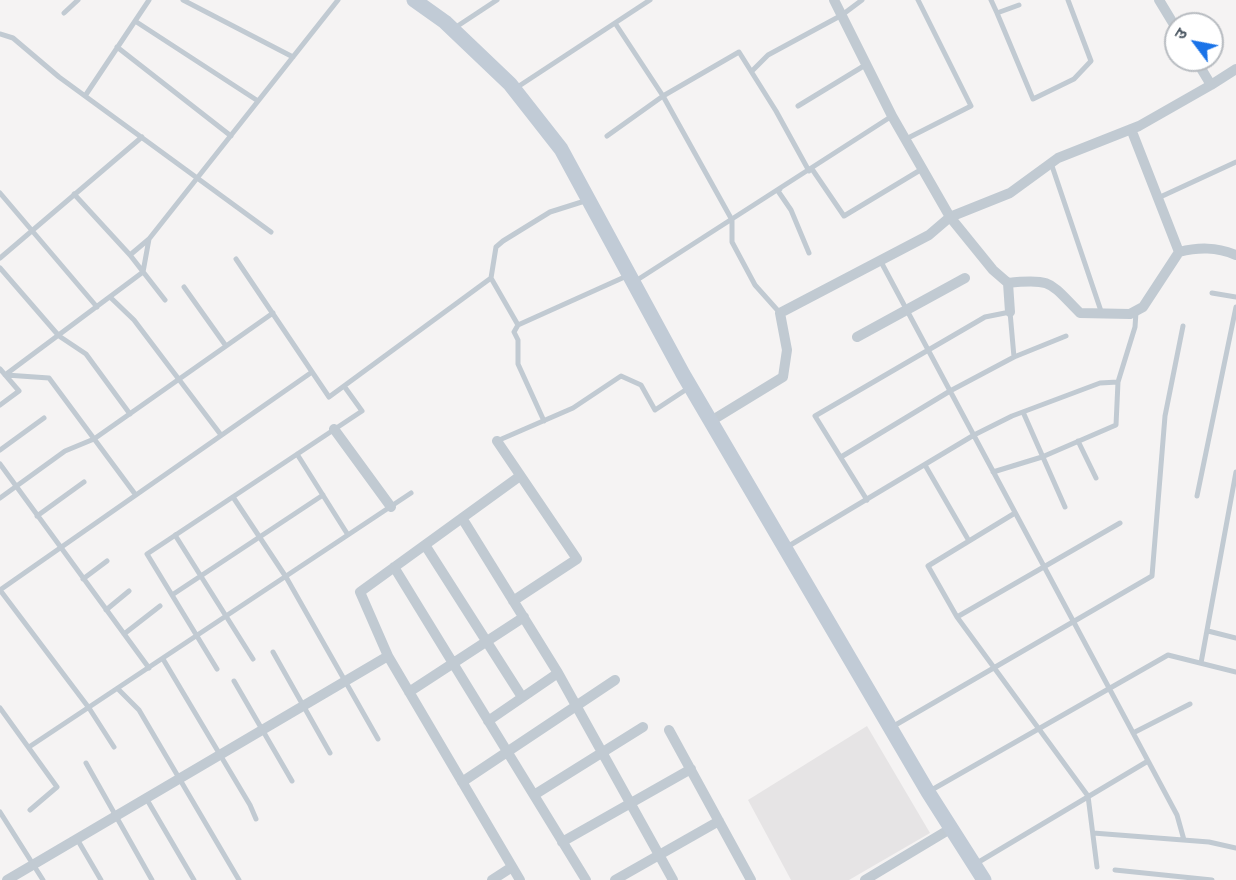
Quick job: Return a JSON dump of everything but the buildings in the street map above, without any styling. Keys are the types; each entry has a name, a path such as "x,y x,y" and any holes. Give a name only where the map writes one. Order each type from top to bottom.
{"street":[{"path":"834,0 892,116 950,217 993,270 1008,283 1010,312"},
{"path":"424,2 514,89 561,149 691,387 928,792 984,880"},
{"path":"711,420 783,377 787,350 780,313 929,235 950,217 1010,193 1058,158 1131,129 1236,69"},
{"path":"1203,72 1211,85"},
{"path":"1131,129 1179,252"},
{"path":"1008,283 1035,280 1051,284 1080,314 1130,314 1143,307 1179,252 1199,247 1224,250 1236,255"},
{"path":"856,337 965,278"},
{"path":"334,429 391,507"},
{"path":"497,441 577,559 513,601"},
{"path":"520,476 360,592 388,656 520,880"},
{"path":"462,518 558,673 673,880"},
{"path":"425,544 522,697"},
{"path":"394,567 586,880"},
{"path":"409,692 524,617"},
{"path":"7,880 388,656"},
{"path":"488,721 558,673"},
{"path":"462,782 615,680"},
{"path":"534,795 643,727"},
{"path":"669,730 752,880"},
{"path":"562,842 690,770"},
{"path":"615,880 719,821"},
{"path":"865,880 950,829"},
{"path":"492,880 513,867"}],"lane":[{"path":"64,13 78,0"},
{"path":"85,96 149,0"},
{"path":"183,0 293,57"},
{"path":"130,255 149,239 338,0"},
{"path":"452,29 497,0"},
{"path":"637,0 641,6"},
{"path":"514,89 650,0"},
{"path":"752,71 768,54 842,15 862,0"},
{"path":"906,139 971,106 918,0"},
{"path":"991,0 1033,99 1074,79 1091,61 1068,0"},
{"path":"997,14 1019,5"},
{"path":"135,21 258,101"},
{"path":"615,23 663,96 732,220 732,242 755,285 780,313"},
{"path":"0,34 13,38 59,77 271,232"},
{"path":"117,47 231,136"},
{"path":"607,136 663,96 740,52 811,170 844,216 922,169"},
{"path":"798,106 867,64"},
{"path":"544,421 518,364 518,340 514,332 518,325 632,278 732,220 892,116"},
{"path":"0,258 142,137"},
{"path":"1158,198 1236,162"},
{"path":"1051,163 1102,314"},
{"path":"782,188 778,191 791,210 809,253"},
{"path":"0,193 97,307"},
{"path":"74,194 130,255 165,300"},
{"path":"518,325 491,278 496,248 503,241 550,212 589,200"},
{"path":"5,375 143,272 149,239"},
{"path":"236,259 329,397 491,278"},
{"path":"880,260 1177,815 1184,840"},
{"path":"0,268 59,336 86,354 130,414"},
{"path":"184,287 226,346"},
{"path":"1212,293 1236,297"},
{"path":"110,297 134,320 221,435"},
{"path":"1197,496 1236,307"},
{"path":"993,471 1042,457 1116,425 1118,382 1135,327 1137,311"},
{"path":"867,500 815,416 985,317 1010,312 1014,357"},
{"path":"0,498 65,451 94,439 273,313"},
{"path":"891,728 1152,576 1165,416 1183,326"},
{"path":"841,457 950,391 1014,357 1066,336"},
{"path":"0,369 19,391 0,405"},
{"path":"114,747 88,708 0,590 312,372"},
{"path":"5,375 49,378 135,494"},
{"path":"497,441 573,408 621,376 641,385 655,410 691,387"},
{"path":"786,548 974,435 1023,412 1100,382 1118,382"},
{"path":"217,669 147,554 362,411 344,386"},
{"path":"1023,412 1065,507"},
{"path":"0,450 44,418"},
{"path":"1078,441 1096,478"},
{"path":"297,454 348,535"},
{"path":"0,464 149,668"},
{"path":"925,465 969,541"},
{"path":"1201,663 1236,472"},
{"path":"37,516 84,482"},
{"path":"29,747 411,493"},
{"path":"172,595 323,495"},
{"path":"233,496 286,577 378,739"},
{"path":"1016,513 928,566 957,617 1088,796 1097,867"},
{"path":"957,617 1120,524"},
{"path":"175,535 253,659"},
{"path":"83,579 107,561"},
{"path":"106,610 129,591"},
{"path":"124,634 160,606"},
{"path":"1208,631 1236,638"},
{"path":"273,652 330,753"},
{"path":"928,792 1108,687 1168,655 1236,672"},
{"path":"164,658 221,754 256,819"},
{"path":"234,681 292,781"},
{"path":"118,689 139,710 239,880"},
{"path":"1133,732 1190,704"},
{"path":"0,708 57,787 30,810"},
{"path":"974,865 1148,761"},
{"path":"86,763 152,880"},
{"path":"146,798 194,880"},
{"path":"0,812 44,880"},
{"path":"1093,833 1209,842 1236,849"},
{"path":"77,839 101,880"},
{"path":"1115,870 1212,880"}],"shaded area":[{"path":"867,726 930,833 849,880 791,880 748,800"}]}
